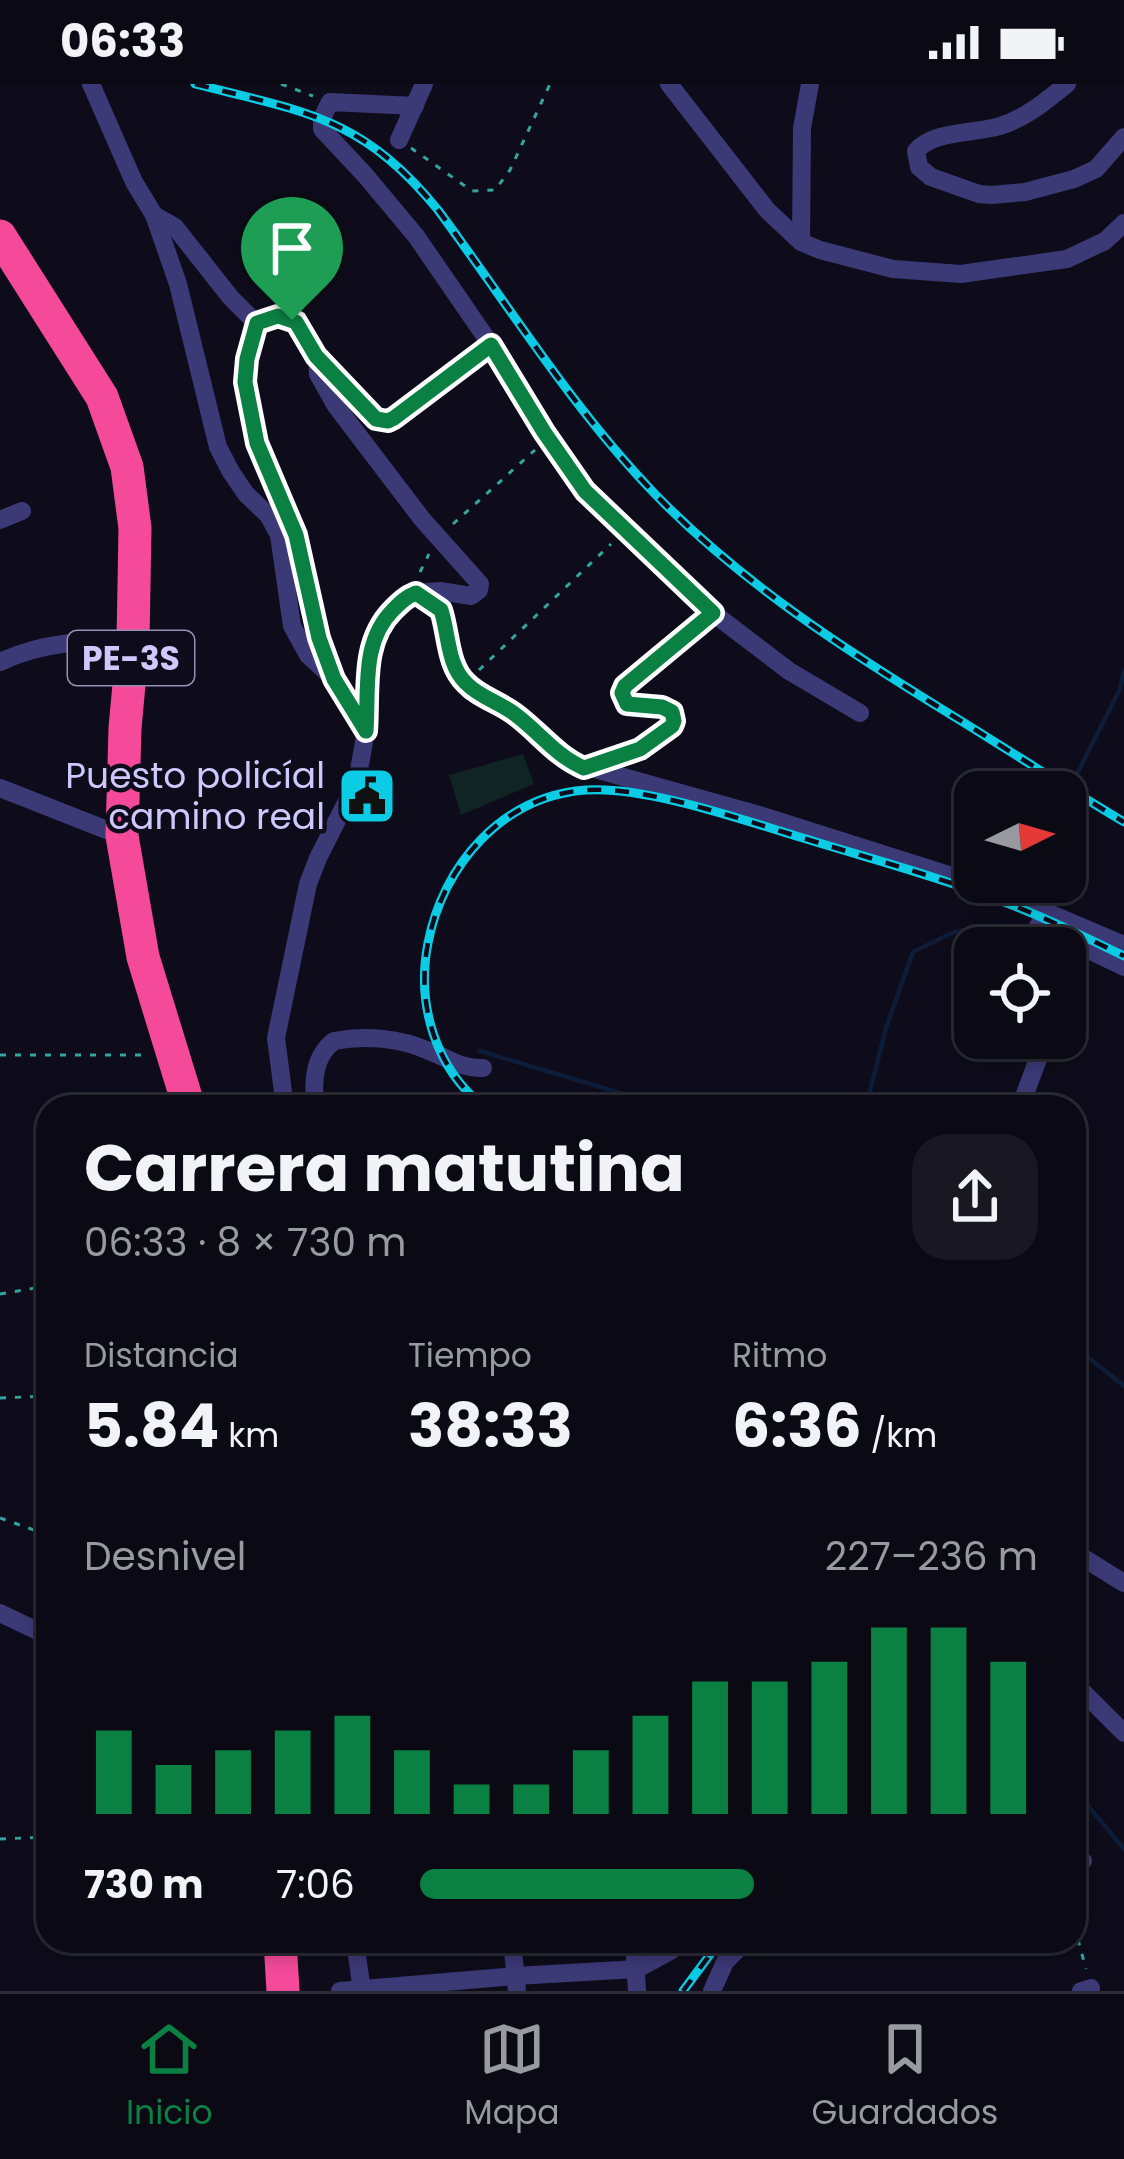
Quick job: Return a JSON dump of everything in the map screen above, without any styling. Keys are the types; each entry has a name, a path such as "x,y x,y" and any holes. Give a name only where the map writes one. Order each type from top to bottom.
{"highway":[{"name":"PE-3S","path":"0,236 94,383 122,447 132,491 133,641 122,836 143,957 185,1095"},
{"path":"281,1953 283,1991"}],"street":[{"path":"91,84 134,182 154,215 178,284 218,447 246,494 268,515 279,535 292,626 308,655 334,679"},
{"path":"399,140 424,84"},
{"path":"669,84 767,210 801,242 820,250 893,269 962,274 1067,259 1105,241 1124,224"},
{"path":"801,242 802,128 810,84"},
{"path":"1067,84 1014,121 920,146 919,167 931,178 980,194 1024,192 1096,169 1124,137"},
{"path":"415,106 330,102 321,122 324,133 416,236 585,491 713,613 789,670 860,713"},
{"path":"154,215 175,227 257,323"},
{"path":"257,323 278,316 296,322 316,356 376,419 388,421 491,345"},
{"path":"257,323 245,382 257,443 296,535 319,638 334,679 366,731"},
{"path":"283,1095 276,1038 303,905 318,858 357,781 366,731 372,640 386,617 412,594 440,591 471,596 479,590 478,580 437,538 336,406 322,384 316,356"},
{"path":"0,520 22,511"},
{"path":"412,594 441,610 452,657 465,683 517,716 559,755 584,768 766,817 951,875 1017,898 1124,946"},
{"path":"584,768 640,749 672,726 672,712 627,704 622,693 713,613"},
{"path":"0,662 77,641 133,641"},
{"path":"0,788 122,836"},
{"path":"1070,921 1072,927"},
{"path":"1086,950 1124,967"},
{"path":"315,1095 320,1058 334,1041 394,1040 462,1066 483,1068"},
{"path":"1025,1095 1038,1059"},
{"path":"1086,1559 1124,1583"},
{"path":"0,1613 36,1630"},
{"path":"1086,1695 1124,1733"},
{"path":"357,1953 362,1990"},
{"path":"513,1953 516,1983"},
{"path":"635,1953 637,1991"},
{"path":"340,1991 516,1983 637,1969 666,1953"},
{"path":"712,1991 734,1953"}],"path":[{"path":"281,84 330,102"},
{"path":"399,140 472,191 495,190 510,170 550,84"},
{"path":"412,594 437,538 549,438"},
{"path":"465,683 626,531"},
{"path":"0,1055 171,1055"},
{"path":"0,1294 36,1288"},
{"path":"0,1398 36,1396"},
{"path":"0,1518 36,1531"},
{"path":"0,1839 36,1838"},
{"path":"1079,1953 1086,1990"}],"green space":[{"path":"523,754 534,784 461,815 449,775"}],"waterway":[{"path":"1079,771 1120,689 1124,671"},
{"path":"869,1095 913,952 954,932"},
{"path":"480,1051 627,1095"},
{"path":"1086,1356 1124,1386"},
{"path":"1086,1803 1124,1849"}],"railway":[{"path":"195,84 301,112 384,155 438,210 596,426 687,526 835,641 1124,822"},
{"path":"471,1095 442,1054 428,1011 425,966 436,914 462,862 481,840 503,820 556,795 609,790 716,812 973,891 1124,956"},
{"path":"683,1991 711,1953"}],"place":[{"name":"Puesto policíal camino real","path":"367,796"}],"route":[{"path":"278,316 292,320 301,327 316,356 381,421 394,418 491,345 585,491 713,613 622,693 632,706 672,712 672,726 640,749 584,768 570,762 517,716 465,683 452,657 441,610 416,593 386,617 372,640 366,731 334,679 319,638 296,535 257,443 245,382 257,323 278,316"}]}
